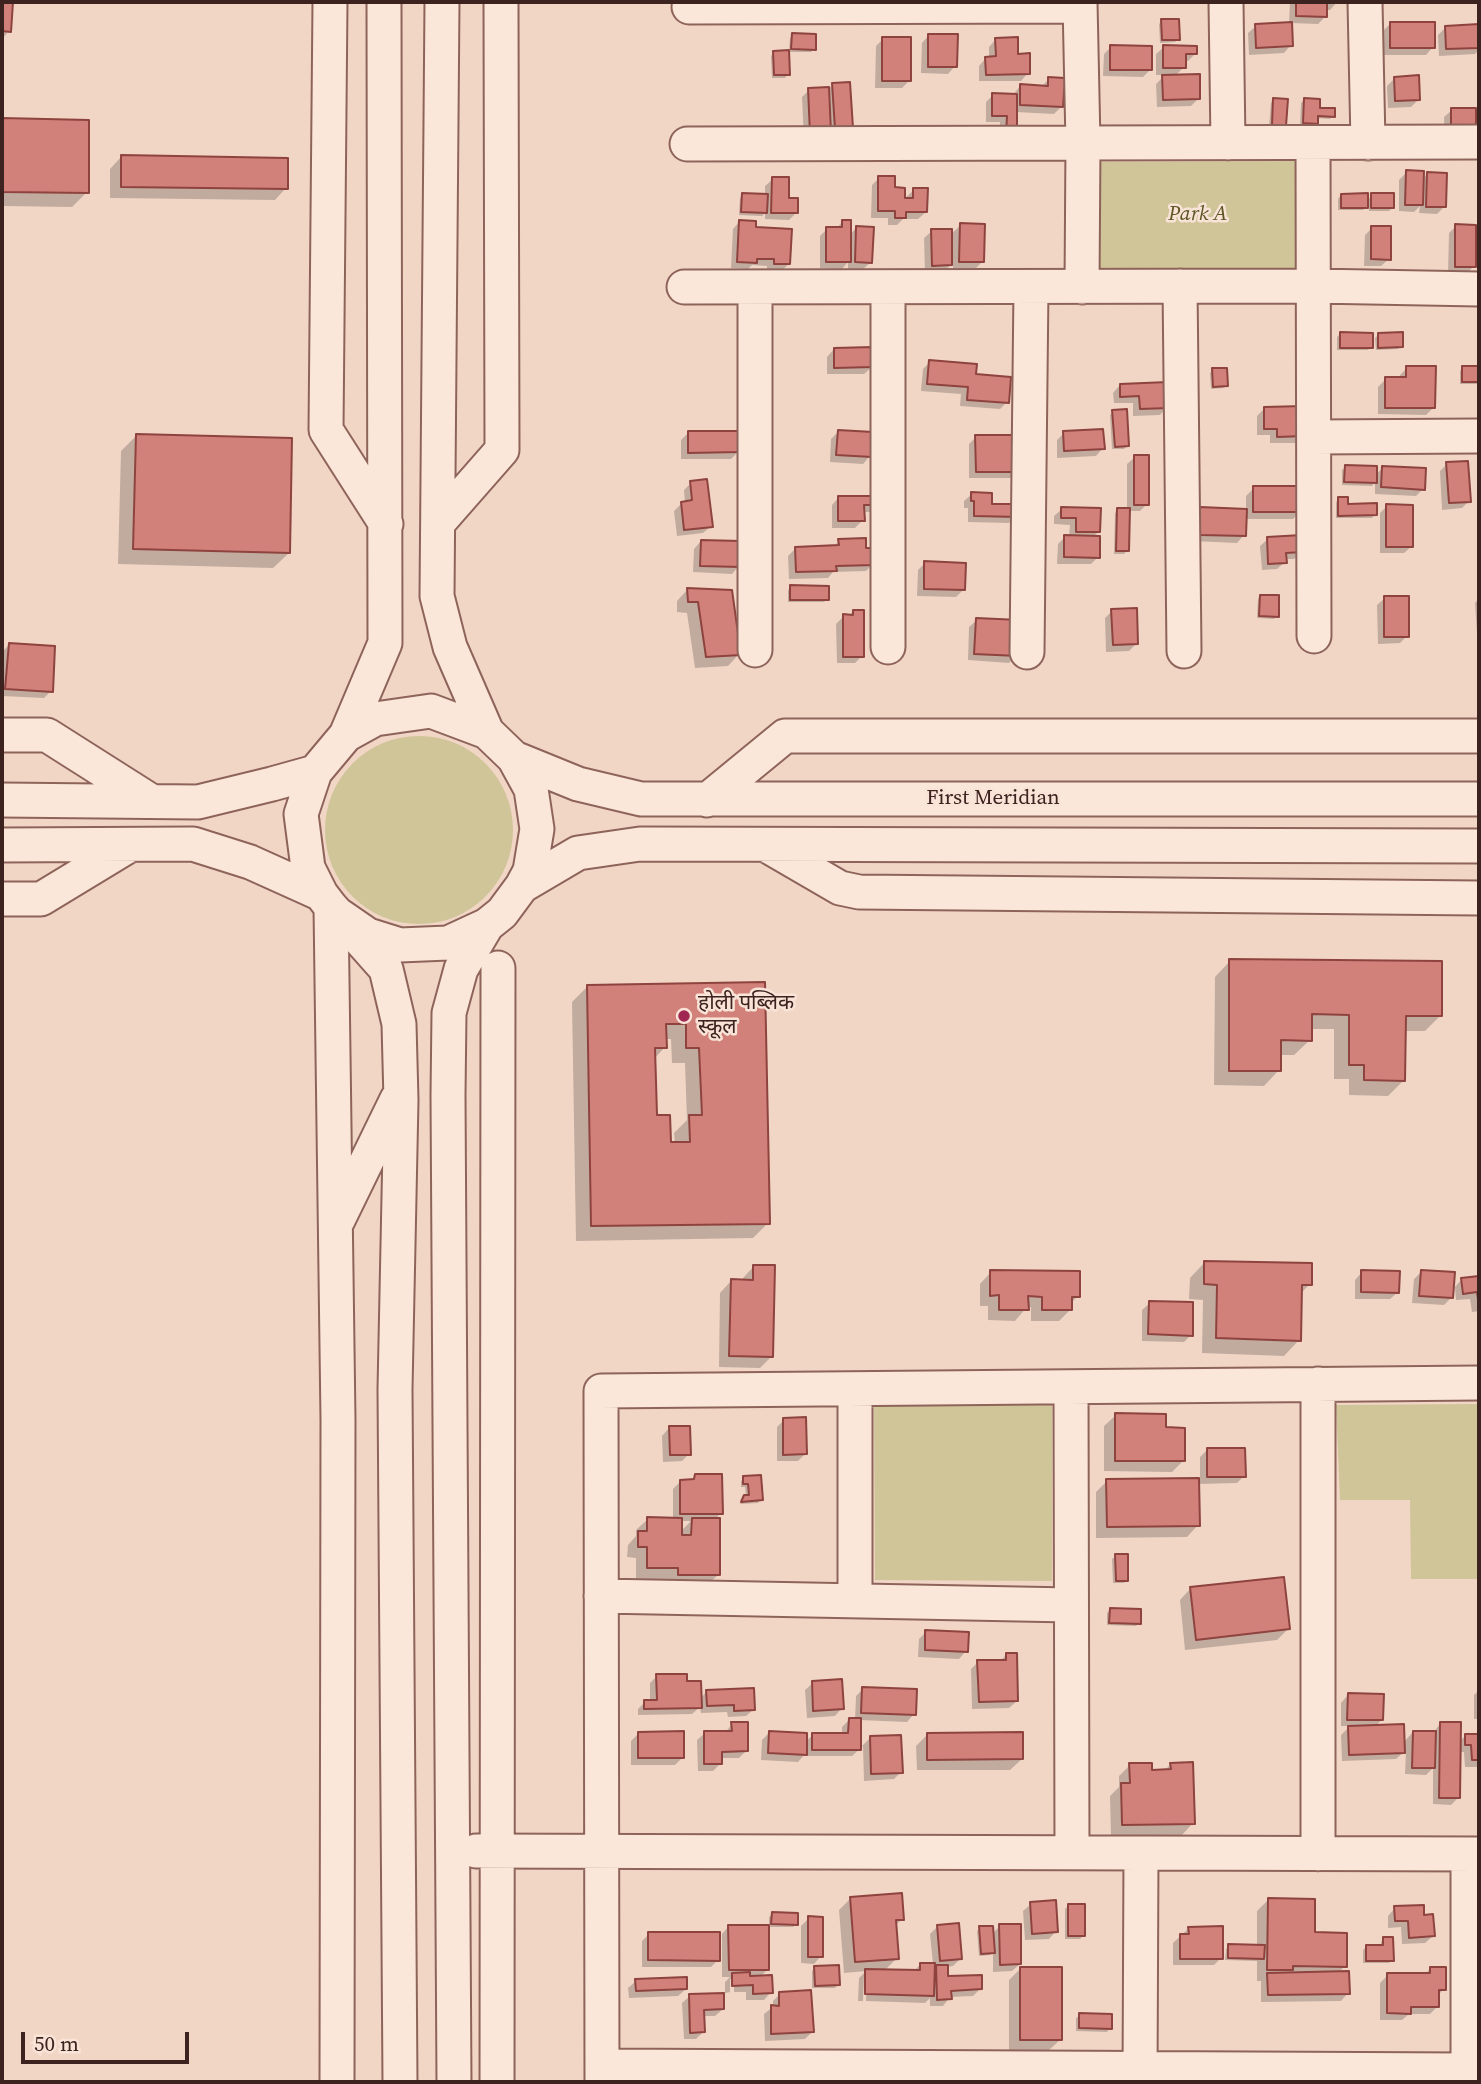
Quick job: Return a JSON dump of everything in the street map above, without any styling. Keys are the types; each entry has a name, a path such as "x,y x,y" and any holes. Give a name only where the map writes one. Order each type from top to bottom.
{"street":[{"path":"330,2 327,430 386,524"},
{"path":"384,2 385,643 346,735 315,772 302,814 308,868 330,905 386,969 400,1024 401,1091 394,1389 400,2082"},
{"path":"2,845 192,844 250,862 330,905 368,935 400,945 448,943 488,925 502,913 530,871 537,829 531,789 514,758 487,732 450,648 437,596 442,2"},
{"path":"438,523 502,450 501,2"},
{"path":"1226,2 1228,143"},
{"path":"1364,2 1368,143"},
{"path":"689,7 1080,4 1082,286"},
{"path":"687,144 1479,142"},
{"path":"1313,143 1314,636"},
{"path":"1180,286 1184,651"},
{"path":"684,287 1314,286 1479,289"},
{"path":"755,287 755,650"},
{"path":"888,287 888,648"},
{"path":"1027,652 1031,287"},
{"path":"1314,437 1479,436"},
{"path":"346,735 375,719 431,711 487,732"},
{"path":"2,735 47,735 151,801"},
{"path":"708,800 785,736 1479,736"},
{"name":"First Meridian","path":"514,758 578,784 641,800 1479,799"},
{"path":"2,800 198,802 315,772"},
{"path":"2,899 41,899 133,844"},
{"path":"522,886 578,853 640,844 1479,846"},
{"path":"764,844 840,888 859,892 1479,898"},
{"path":"330,905 338,1419 337,2082"},
{"path":"454,2082 449,1013 461,969 488,925"},
{"path":"497,2082 498,968"},
{"path":"336,1226 401,1091"},
{"path":"448,1136 498,1191"},
{"path":"452,1851 602,1851 1318,1854 1474,1854 1468,2076 602,2074 602,1851 601,1391 1479,1383"},
{"path":"1318,1384 1318,1854"},
{"path":"1071,1387 1072,1853"},
{"path":"855,1389 855,1601"},
{"path":"601,1596 1071,1605"},
{"path":"1140,1853 1140,2075"}],"green space":[{"name":"Park A","path":"1297,161 1298,269 1098,270 1097,162"},
{"path":"419,736 437,737 455,743 486,763 506,794 512,812 512,848 506,866 486,897 455,917 437,923 419,924 401,923 383,917 352,897 332,866 326,848 325,830 326,812 332,794 352,763 383,743 401,737"},
{"path":"874,1401 1052,1401 1052,1581 875,1580"},
{"path":"1479,1404 1479,1579 1411,1579 1410,1500 1340,1500 1336,1405"}],"building":[{"path":"2,2 13,2 11,32 2,31"},
{"path":"1296,2 1339,2 1327,3 1327,17 1296,16"},
{"path":"1161,19 1179,19 1180,40 1162,40"},
{"path":"1292,22 1293,46 1256,48 1255,24"},
{"path":"1390,22 1435,22 1435,48 1390,48"},
{"path":"1479,24 1479,48 1446,49 1445,26"},
{"path":"792,33 816,34 816,50 791,49"},
{"path":"928,34 958,34 957,67 928,67"},
{"path":"882,37 911,37 911,81 882,81"},
{"path":"1018,37 1018,54 1030,53 1030,74 986,75 985,57 996,56 995,38"},
{"path":"1110,45 1152,46 1152,70 1110,70"},
{"path":"1163,45 1197,46 1197,54 1186,54 1186,68 1163,68"},
{"path":"789,50 790,75 774,75 773,51"},
{"path":"1200,74 1200,99 1163,100 1162,75"},
{"path":"1419,75 1420,100 1395,101 1394,77"},
{"path":"1048,77 1065,78 1063,107 1020,105 1020,84 1048,86"},
{"path":"850,82 853,128 835,129 832,83"},
{"path":"829,87 831,133 810,134 808,88"},
{"path":"992,93 1017,94 1017,135 1006,135 1007,116 992,116"},
{"path":"1273,98 1288,99 1286,126 1272,125"},
{"path":"1304,98 1320,99 1320,108 1335,108 1335,117 1318,116 1318,124 1303,123"},
{"path":"1451,108 1476,108 1476,134 1451,134"},
{"path":"2,118 89,120 89,193 2,192"},
{"path":"121,155 288,158 288,189 121,187"},
{"path":"1406,170 1424,171 1423,205 1405,205"},
{"path":"1427,172 1447,173 1446,207 1426,207"},
{"path":"878,176 895,176 895,187 905,188 905,198 913,198 913,188 928,188 927,212 906,212 906,218 895,218 895,211 878,211"},
{"path":"772,177 789,177 789,198 798,198 798,213 771,213"},
{"path":"742,193 768,194 767,213 741,212"},
{"path":"1368,193 1368,208 1341,208 1341,194"},
{"path":"1371,193 1394,193 1394,208 1371,208"},
{"path":"739,220 756,221 756,227 792,229 790,264 774,264 774,259 757,259 757,263 737,262"},
{"path":"842,220 851,220 851,262 826,262 826,227 842,227"},
{"path":"960,223 985,224 984,262 959,262"},
{"path":"1455,224 1476,225 1476,267 1455,267"},
{"path":"856,226 874,227 872,263 855,262"},
{"path":"1371,226 1391,226 1391,260 1371,259"},
{"path":"931,229 952,229 952,265 932,266"},
{"path":"1340,332 1373,333 1373,348 1340,348"},
{"path":"1403,332 1403,347 1378,348 1378,333"},
{"path":"873,347 873,367 834,368 834,348"},
{"path":"929,360 977,364 976,374 1011,377 1009,403 967,400 968,387 927,384"},
{"path":"1406,366 1436,366 1435,408 1385,408 1385,377 1406,377"},
{"path":"1462,366 1479,366 1479,382 1462,382"},
{"path":"1212,368 1227,368 1228,386 1213,387"},
{"path":"1168,382 1169,408 1140,409 1139,396 1120,397 1120,384"},
{"path":"1304,406 1305,436 1277,437 1277,429 1264,429 1264,407"},
{"path":"1127,409 1129,446 1115,447 1112,410"},
{"path":"1103,429 1105,449 1064,451 1063,431"},
{"path":"838,430 873,432 872,457 836,455"},
{"path":"688,431 739,431 740,452 688,453"},
{"path":"136,434 292,438 290,553 133,549"},
{"path":"975,435 1019,435 1020,472 976,472"},
{"path":"1134,455 1149,455 1149,505 1134,505"},
{"path":"1468,461 1471,502 1449,503 1446,462"},
{"path":"1345,465 1377,466 1377,483 1344,482"},
{"path":"1382,466 1426,468 1425,490 1381,487"},
{"path":"707,479 713,527 684,530 681,502 692,500 690,481"},
{"path":"1253,486 1302,486 1302,512 1253,512"},
{"path":"971,492 992,493 992,504 1015,504 1018,517 974,516"},
{"path":"838,496 881,496 881,505 864,505 865,521 838,521"},
{"path":"1338,497 1348,497 1348,504 1377,503 1377,515 1338,516"},
{"path":"1386,504 1413,505 1413,547 1386,547"},
{"path":"1061,507 1101,508 1100,532 1076,532 1076,518 1061,518"},
{"path":"1200,507 1247,509 1246,536 1200,535"},
{"path":"1117,508 1130,508 1129,551 1116,551"},
{"path":"1064,535 1100,536 1100,558 1064,557"},
{"path":"1302,535 1303,552 1286,553 1287,563 1268,564 1267,537"},
{"path":"866,538 866,548 874,548 875,565 836,566 837,571 796,572 795,547 839,545 838,539"},
{"path":"701,540 741,541 741,567 700,566"},
{"path":"924,561 966,563 965,590 924,589"},
{"path":"790,585 829,586 829,600 790,600"},
{"path":"687,588 732,590 741,655 706,657 698,602 688,602"},
{"path":"1260,595 1279,595 1279,617 1259,616"},
{"path":"1384,596 1409,596 1409,637 1384,637"},
{"path":"1137,608 1138,644 1113,645 1111,609"},
{"path":"853,610 864,610 864,657 843,657 843,614 853,615"},
{"path":"976,618 1020,620 1018,656 974,654"},
{"path":"9,643 55,646 53,692 5,689"},
{"path":"1229,959 1442,961 1442,1016 1406,1016 1405,1081 1364,1080 1364,1065 1349,1065 1349,1015 1312,1014 1312,1041 1281,1040 1281,1071 1229,1071"},
{"path":"765,982 770,1224 591,1226 587,985","holes":["666,1024 686,1024 686,1048 699,1048 702,1115 689,1115 690,1142 671,1142 670,1115 657,1115 655,1048 667,1048"]},
{"path":"1204,1261 1312,1263 1312,1285 1302,1285 1301,1341 1216,1338 1217,1285 1204,1284"},
{"path":"753,1265 775,1265 773,1357 729,1356 731,1279 753,1280"},
{"path":"990,1270 1080,1271 1080,1297 1072,1297 1072,1310 1042,1310 1042,1297 1028,1296 1029,1310 999,1310 999,1295 990,1296"},
{"path":"1361,1270 1400,1271 1399,1293 1361,1292"},
{"path":"1421,1270 1455,1272 1453,1298 1419,1296"},
{"path":"1479,1276 1479,1306 1477,1292 1463,1294 1461,1278"},
{"path":"1149,1301 1193,1302 1193,1336 1148,1334"},
{"path":"1115,1413 1166,1414 1166,1427 1185,1428 1185,1461 1115,1461"},
{"path":"806,1417 807,1454 783,1455 783,1418"},
{"path":"669,1426 690,1426 691,1455 670,1455"},
{"path":"1207,1448 1245,1448 1246,1477 1207,1477"},
{"path":"695,1474 722,1474 723,1514 680,1514 680,1480 694,1479"},
{"path":"761,1475 763,1500 741,1502 744,1495 749,1495 748,1484 743,1484 743,1476"},
{"path":"1199,1478 1200,1526 1107,1527 1106,1479"},
{"path":"647,1517 682,1518 682,1535 691,1535 692,1518 720,1518 720,1575 678,1575 678,1568 647,1568 647,1547 638,1547 638,1531 647,1531"},
{"path":"1115,1554 1128,1554 1128,1581 1116,1581"},
{"path":"1284,1577 1290,1629 1196,1640 1190,1587"},
{"path":"1110,1608 1141,1609 1141,1624 1109,1623"},
{"path":"925,1630 969,1632 968,1652 925,1650"},
{"path":"1006,1653 1017,1653 1018,1701 979,1702 977,1660 1006,1660"},
{"path":"656,1674 687,1674 687,1681 701,1681 702,1708 644,1709 644,1700 657,1700"},
{"path":"842,1679 844,1709 813,1711 812,1681"},
{"path":"862,1687 917,1689 916,1715 861,1713"},
{"path":"754,1688 755,1710 734,1711 734,1705 707,1706 706,1690"},
{"path":"1348,1693 1384,1694 1383,1720 1347,1720"},
{"path":"849,1718 861,1718 861,1750 812,1750 812,1733 848,1733"},
{"path":"731,1722 748,1722 748,1751 722,1752 722,1764 704,1764 704,1731 732,1731"},
{"path":"1440,1722 1461,1722 1460,1798 1439,1798"},
{"path":"1404,1724 1405,1753 1349,1755 1348,1726"},
{"path":"684,1731 684,1758 638,1758 638,1732"},
{"path":"769,1731 807,1733 807,1755 768,1753"},
{"path":"1413,1731 1436,1731 1435,1768 1412,1768"},
{"path":"1023,1732 1023,1759 927,1760 927,1733"},
{"path":"1465,1734 1479,1734 1479,1760 1472,1760 1471,1745 1465,1745"},
{"path":"901,1735 903,1773 871,1774 870,1736"},
{"path":"1193,1762 1195,1824 1122,1825 1121,1783 1130,1783 1129,1763 1152,1763 1152,1770 1171,1769 1170,1763"},
{"path":"902,1893 904,1920 896,1920 899,1959 855,1962 850,1897"},
{"path":"1268,1898 1315,1899 1315,1932 1347,1933 1347,1967 1293,1966 1293,1970 1267,1970"},
{"path":"1056,1900 1058,1932 1032,1934 1030,1902"},
{"path":"1068,1904 1085,1904 1085,1936 1068,1936"},
{"path":"1424,1905 1424,1915 1433,1914 1435,1936 1409,1938 1408,1921 1395,1921 1394,1906"},
{"path":"772,1912 798,1913 798,1925 771,1924"},
{"path":"808,1916 823,1917 823,1957 808,1957"},
{"path":"959,1923 962,1959 940,1961 937,1925"},
{"path":"999,1924 1021,1924 1021,1964 1000,1965"},
{"path":"728,1925 769,1925 769,1970 729,1970"},
{"path":"979,1926 993,1926 995,1953 981,1954"},
{"path":"1223,1926 1223,1959 1180,1959 1180,1934 1189,1934 1188,1927"},
{"path":"648,1932 720,1932 720,1961 648,1960"},
{"path":"1383,1937 1393,1937 1394,1961 1366,1961 1366,1945 1383,1945"},
{"path":"1228,1944 1265,1945 1264,1959 1228,1958"},
{"path":"920,1963 935,1963 934,1996 865,1994 865,1969 920,1970"},
{"path":"839,1965 840,1985 815,1986 814,1966"},
{"path":"936,1965 948,1965 948,1976 982,1975 982,1989 951,1991 952,1999 937,2000"},
{"path":"1020,1967 1062,1967 1062,2040 1020,2040"},
{"path":"1430,1967 1446,1967 1446,1990 1439,1990 1439,2007 1411,2007 1411,2014 1387,2013 1387,1973 1430,1973"},
{"path":"1349,1971 1350,1994 1268,1995 1267,1973"},
{"path":"750,1972 750,1976 772,1975 773,1993 753,1994 753,1985 732,1986 732,1973"},
{"path":"687,1977 687,1989 636,1991 635,1979"},
{"path":"811,1990 814,2032 771,2034 771,2005 779,2006 779,1992"},
{"path":"724,1993 724,2009 704,2010 705,2032 690,2033 689,1994"},
{"path":"1079,2013 1112,2014 1112,2029 1079,2028"}],"place":[{"name":"होली पब्लिक स्कूल","path":"684,1016"}]}
